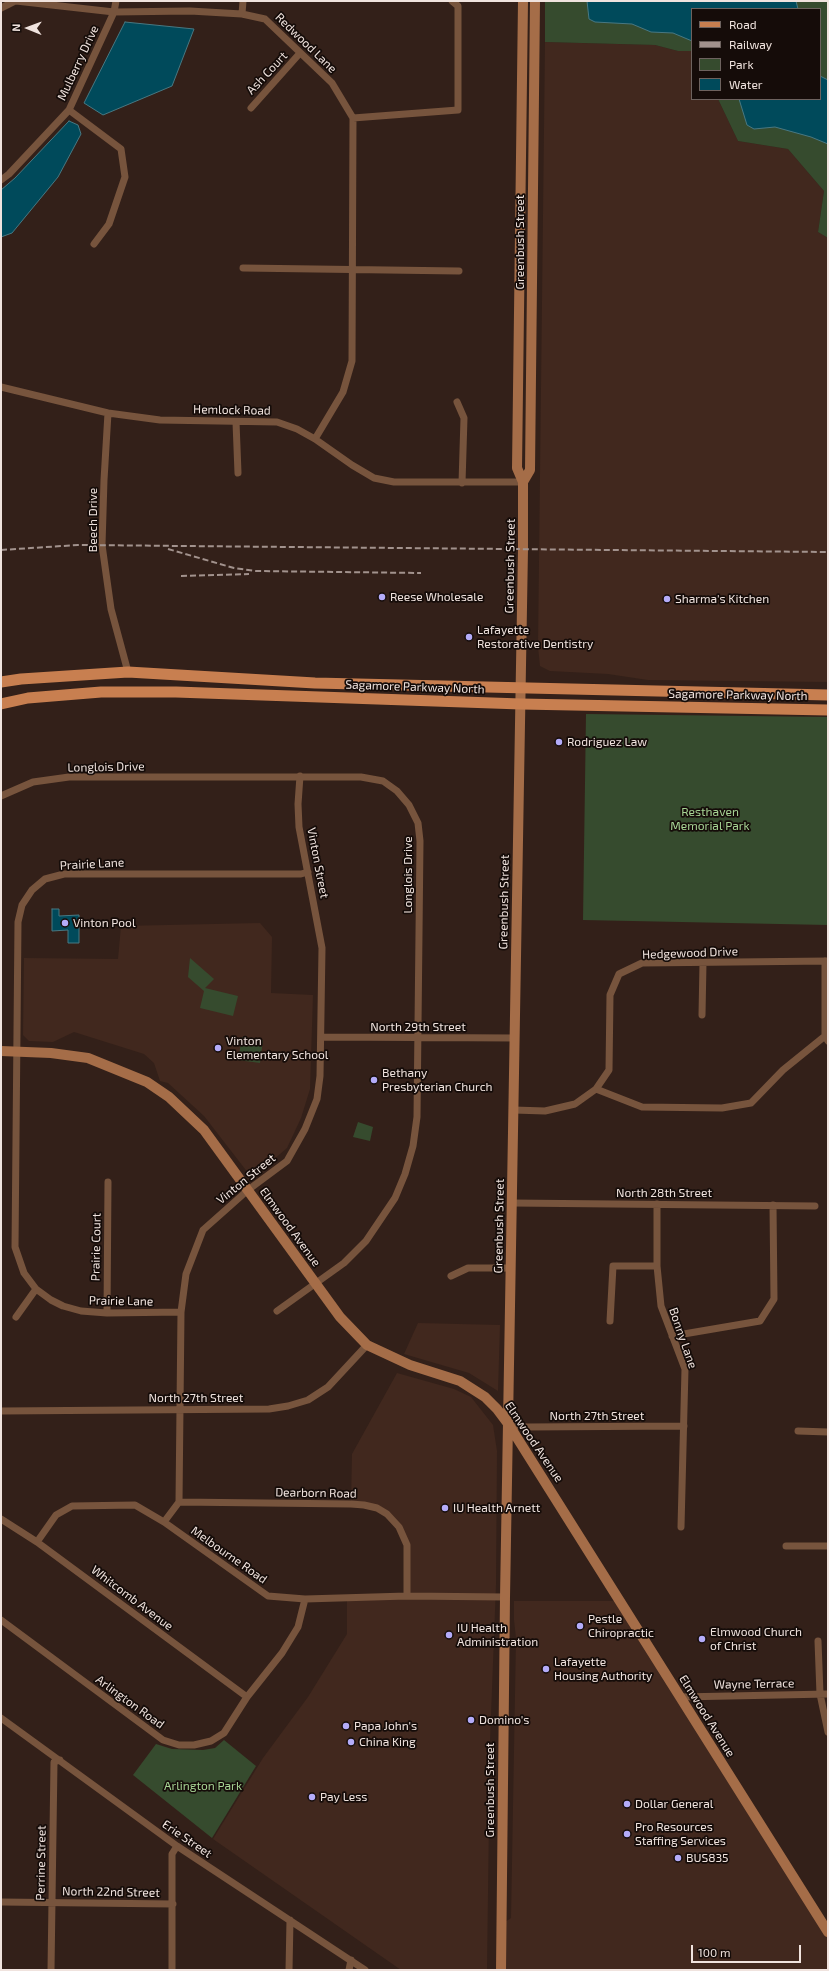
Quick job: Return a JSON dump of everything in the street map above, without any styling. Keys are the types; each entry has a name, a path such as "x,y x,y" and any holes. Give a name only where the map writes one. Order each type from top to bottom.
{"main road":[{"name":"Greenbush Street","path":"501,1970 505,1597 521,704 523,482 517,468 523,1"},
{"name":"Greenbush Street","path":"523,482 530,470 535,1"},
{"name":"Sagamore Parkway North","path":"1,682 21,679 128,672 315,683 828,695"},
{"name":"Sagamore Parkway North","path":"1,704 36,698 101,692 131,692 521,704 828,710"},
{"name":"Elmwood Avenue","path":"1,1051 16,1051 88,1058 147,1082 169,1097 204,1130 340,1317 367,1345 410,1365 460,1381 486,1397 509,1425 828,1932"}],"street":[{"name":"Redwood Lane","path":"1,8 15,1 114,12 190,11 242,14 265,19 332,83 353,118"},
{"name":"Mulberry Drive","path":"1,180 10,174 69,110 114,12 116,1"},
{"path":"242,14 243,1"},
{"path":"315,439 343,392 352,361 353,118 458,110 458,6 452,1"},
{"name":"Ash Court","path":"251,108 300,53"},
{"path":"69,110 121,149 125,177 109,224 94,244"},
{"path":"243,268 459,271"},
{"name":"Hemlock Road","path":"1,387 108,413 160,420 277,422 297,429 315,439 352,465 374,478 394,482 523,482"},
{"path":"457,402 464,418 462,483"},
{"name":"Beech Drive","path":"108,413 102,545 111,609 128,672"},
{"path":"236,422 238,473"},
{"name":"Vinton Street","path":"179,1502 178,1409 181,1312 186,1274 203,1230 248,1190 287,1160 305,1129 317,1099 320,1076 321,942 299,827 298,804 300,776"},
{"name":"Longlois Drive","path":"1,796 33,782 69,777 361,777 383,781 397,791 409,805 418,823 420,841 417,1117 413,1146 405,1174 395,1198 366,1241 344,1263 277,1311"},
{"name":"Prairie Lane","path":"181,1312 106,1313 80,1311 63,1306 36,1289 24,1273 15,1247 18,922 22,905 32,890 45,879 64,874 301,874 308,872"},
{"path":"596,1089 642,1107 722,1108 751,1103 783,1070 827,1039 827,961"},
{"name":"Hedgewood Drive","path":"514,1110 545,1110 575,1104 596,1089 609,1070 610,995 619,974 642,963 827,961"},
{"path":"702,963 702,1015"},
{"name":"North 29th Street","path":"320,1037 515,1038"},
{"name":"Prairie Court","path":"106,1313 108,1182"},
{"name":"North 28th Street","path":"512,1203 773,1204 815,1206"},
{"name":"Bonny Lane","path":"657,1204 657,1266 661,1306 685,1369 681,1527"},
{"path":"672,1336 760,1321 774,1300 773,1204"},
{"path":"610,1321 613,1266 657,1266"},
{"path":"451,1276 468,1268 511,1268"},
{"path":"16,1317 36,1289"},
{"name":"North 27th Street","path":"1,1411 269,1409 288,1406 308,1400 328,1387 367,1345"},
{"name":"North 27th Street","path":"509,1425 527,1427 684,1426"},
{"path":"798,1431 828,1432"},
{"path":"164,1522 179,1502"},
{"name":"Dearborn Road","path":"179,1502 351,1504 377,1508 387,1514 400,1527 407,1545 407,1596"},
{"name":"Melbourne Road","path":"37,1542 56,1515 72,1506 135,1505 164,1522 268,1596 305,1599 407,1596 505,1597"},
{"name":"Whitcomb Avenue","path":"1,1519 37,1542 247,1697"},
{"path":"786,1546 828,1546"},
{"name":"Arlington Road","path":"1,1620 163,1740 174,1744 194,1745 211,1741 224,1733 247,1697 282,1653 298,1627 305,1599"},
{"path":"818,1641 820,1694 828,1732"},
{"name":"Wayne Terrace","path":"680,1697 828,1694"},
{"name":"Erie Street","path":"1,1718 177,1846 365,1970"},
{"name":"Perrine Street","path":"51,1970 54,1762 60,1760"},
{"path":"172,1970 172,1854 177,1846"},
{"name":"North 22nd Street","path":"1,1902 173,1904"},
{"path":"289,1970 290,1920"},
{"path":"349,1970 351,1960"}],"shaded area":[{"path":"545,42 655,45 678,51 691,51 691,100 718,100 738,141 788,149 824,191 818,232 828,238 828,682 648,680 608,674 550,671 540,666 538,647"},
{"name":"Vinton Elementary School","path":"260,923 272,937 271,993 313,995 310,1089 301,1118 287,1148 252,1178 204,1116 168,1083 160,1081 154,1063 144,1054 74,1032 53,1042 29,1041 23,1035 24,958 118,959 121,926"},
{"path":"418,1323 500,1325 498,1391 469,1373 404,1354"},
{"path":"397,1373 454,1389 471,1397 493,1425 497,1451 496,1585 490,1741 487,1970 401,1970 213,1839 263,1758 308,1697 347,1634 347,1598 407,1596 407,1545 387,1514 351,1504 352,1454"},
{"path":"514,1601 621,1601 828,1932 828,1970 501,1970 502,1924 511,1918 516,1638"}],"green space":[{"path":"545,1 828,1 828,238 818,232 824,191 788,149 738,141 718,100 821,100 821,8 691,8 691,51 678,51 655,45 545,42"},
{"name":"Resthaven Memorial Park","path":"586,714 828,717 828,925 583,920"},
{"path":"190,958 214,979 205,988 238,996 233,1016 200,1008 204,991 188,977"},
{"path":"242,1037 263,1040 260,1063 238,1060"},
{"path":"358,1122 373,1127 370,1141 353,1137"},
{"name":"Arlington Park","path":"224,1740 256,1766 212,1838 133,1775 156,1744 172,1749 203,1750 215,1748"}],"water":[{"path":"587,1 796,1 798,8 691,8 691,41 673,33 651,32 632,24 595,22 589,19"},
{"path":"125,22 194,29 172,86 103,115 84,103"},
{"path":"821,76 828,80 828,144 811,137 775,127 754,129 747,125 739,100 821,100"},
{"path":"69,121 78,125 81,134 58,177 12,233 1,237 1,190 15,178"},
{"name":"Vinton Pool","path":"52,909 59,909 59,916 79,915 79,943 68,943 68,930 52,931"}],"railway":[{"path":"1,550 78,545 828,552"},
{"path":"168,549 234,568 256,571 421,573"},
{"path":"181,576 249,574"}],"place":[{"name":"Reese Wholesale","path":"382,597"},
{"name":"Sharma's Kitchen","path":"667,599"},
{"name":"Lafayette Restorative Dentistry","path":"469,637"},
{"name":"Rodriguez Law","path":"559,742"},
{"name":"Vinton Pool","path":"65,923"},
{"name":"Vinton Elementary School","path":"218,1048"},
{"name":"Bethany Presbyterian Church","path":"374,1080"},
{"name":"IU Health Arnett","path":"445,1508"},
{"name":"Pestle Chiropractic","path":"580,1626"},
{"name":"IU Health Administration","path":"449,1635"},
{"name":"Elmwood Church of Christ","path":"702,1639"},
{"name":"Lafayette Housing Authority","path":"546,1669"},
{"name":"Domino's","path":"471,1720"},
{"name":"Papa John's","path":"346,1726"},
{"name":"China King","path":"351,1742"},
{"name":"Pay Less","path":"312,1797"},
{"name":"Dollar General","path":"627,1804"},
{"name":"Pro Resources Staffing Services","path":"627,1834"},
{"name":"BUS835","path":"678,1858"}]}
